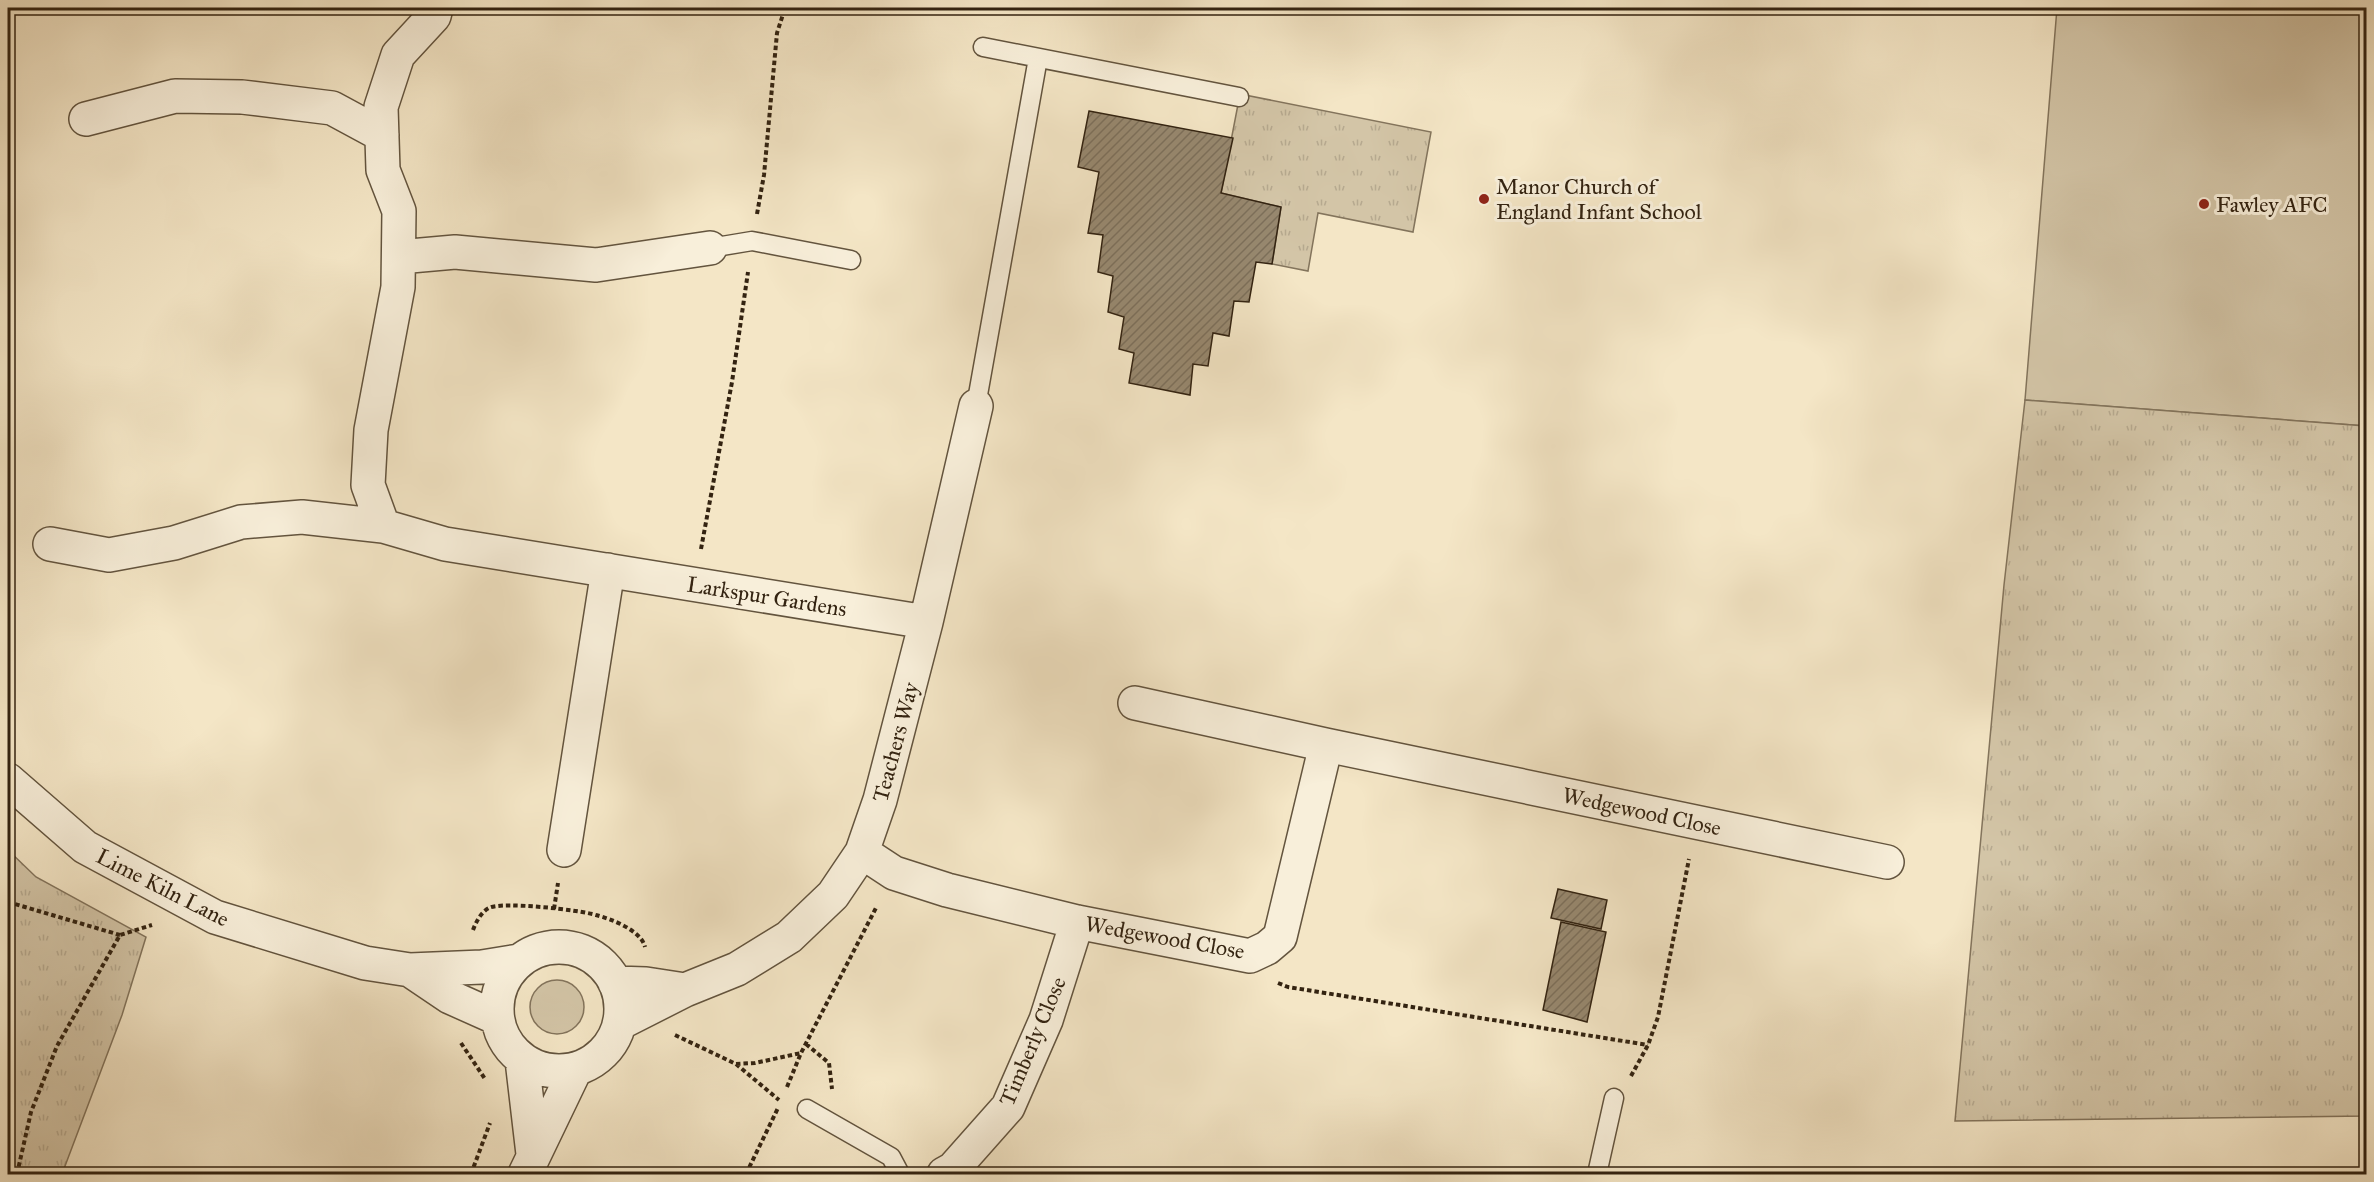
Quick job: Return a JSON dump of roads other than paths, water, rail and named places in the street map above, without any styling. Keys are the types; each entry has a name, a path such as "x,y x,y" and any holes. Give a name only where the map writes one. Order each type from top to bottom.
{"street":[{"path":"383,526 368,485 369,452 371,430 398,287 399,211 383,170 381,107 398,55 434,16 436,8"},
{"path":"86,119 175,96 242,97 332,108 382,135"},
{"path":"399,256 455,252 596,265 710,248"},
{"name":"Teachers Way","path":"620,1023 685,990 737,969 789,937 833,895 862,852 880,800 926,622 976,406"},
{"name":"Larkspur Gardens","path":"50,544 109,555 174,543 241,522 302,517 383,526 445,544 926,622"},
{"path":"564,850 608,570"},
{"name":"Wedgewood Close","path":"1135,703 1326,746 1887,862"},
{"name":"Wedgewood Close","path":"862,852 894,873 947,890 1077,922 1250,956 1267,948 1280,937 1326,746"},
{"name":"Lime Kiln Lane","path":"8,780 86,847 215,917 365,963 410,970 482,968 519,961"},
{"name":"Timberly Close","path":"944,1174 953,1169 1008,1107 1046,1020 1077,922"},
{"path":"553,947 572,948 590,955 604,967 615,983 621,1002 620,1023 605,1052 591,1063 575,1070 557,1072 539,1068 522,1060 501,1034 496,1002 500,987 508,973 519,961 535,951 553,947"},
{"name":"Lime Kiln Lane","path":"410,970 450,997 497,1018"},
{"path":"615,983 646,984 685,990"},
{"path":"522,1060 529,1164"},
{"path":"529,1164 575,1070"}],"lane":[{"path":"983,47 1239,97"},
{"path":"976,406 1038,58"},
{"path":"710,248 752,242 851,260"},
{"path":"1597,1174 1614,1098"},
{"path":"807,1109 891,1157 900,1174"}],"place":[{"name":"Manor Church of England Infant School","path":"1484,199"},
{"name":"Fawley AFC","path":"2204,204"}]}
